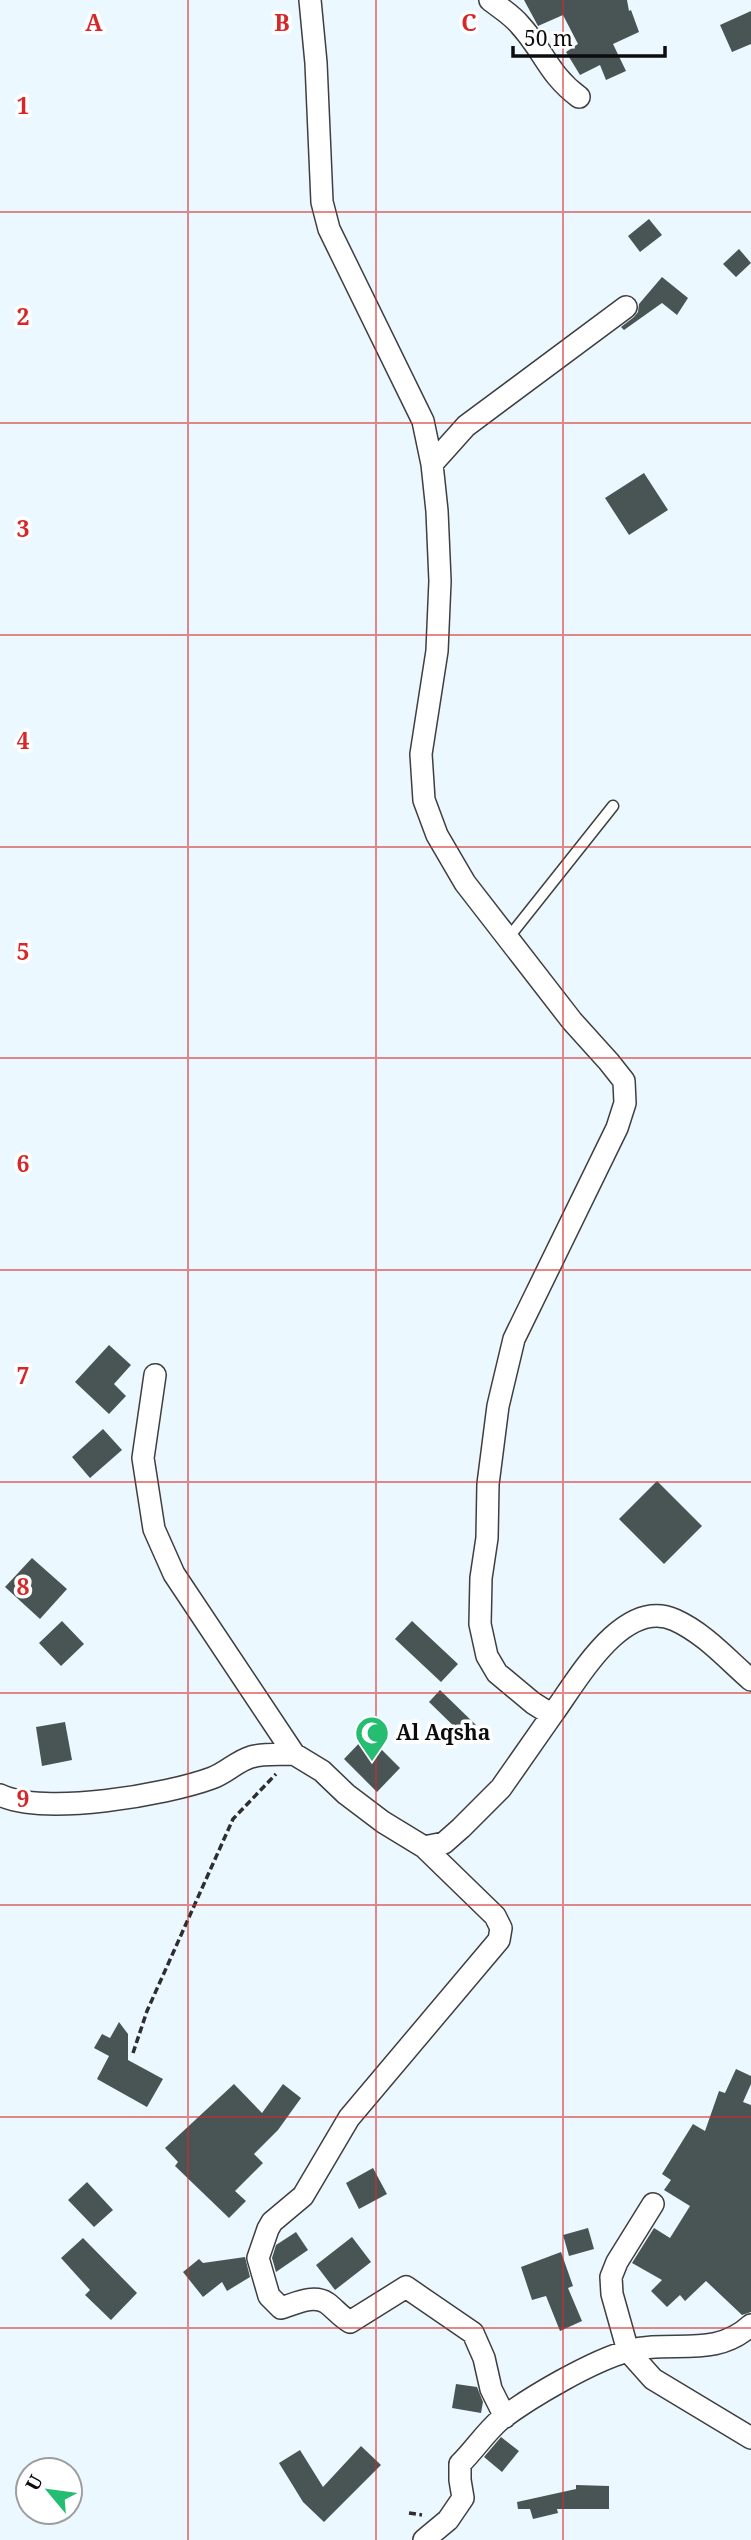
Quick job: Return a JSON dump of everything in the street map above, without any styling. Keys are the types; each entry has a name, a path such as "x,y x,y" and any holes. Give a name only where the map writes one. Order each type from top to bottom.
{"street":[{"path":"310,0 316,63 322,202 335,241 423,422 432,464 438,511 440,582 436,651 421,754 424,800 437,835 465,883 572,1021 624,1081 625,1102 617,1128 514,1339 498,1406 488,1484 480,1624 488,1656 497,1673 552,1715"},
{"path":"490,0 520,24 552,72 564,86 579,97"},
{"path":"432,464 466,426 626,307"},
{"path":"155,1375 143,1458 154,1529 174,1574 294,1755 322,1771 346,1794 383,1822 424,1847 495,1916 502,1928 499,1940 349,2118 303,2196 272,2222 258,2258 270,2296 281,2308 313,2298 326,2303 350,2322 406,2287 473,2333 484,2358 491,2389 505,2417"},
{"path":"424,1847 444,1843 501,1788 595,1656 627,1623 653,1615 673,1618 701,1635 751,1680"},
{"path":"0,1795 34,1804 141,1797 214,1777 251,1757 294,1755"},
{"path":"653,2204 611,2277 612,2294 628,2351 653,2379 751,2438"},
{"path":"424,2540 448,2520 463,2498 460,2464 505,2417 564,2379 602,2360 628,2351 658,2346 718,2345 743,2333 751,2325"}],"lane":[{"path":"509,937 613,806"}],"path":[{"path":"133,2053 148,2011 233,1819 294,1755"}],"building":[{"path":"524,0 627,0 639,32 613,44 626,71 606,80 600,65 580,75 566,52 578,44 563,15 538,26"},
{"path":"751,11 751,44 732,52 720,25"},
{"path":"649,219 662,235 640,252 628,236"},
{"path":"739,249 751,263 736,277 723,264"},
{"path":"662,277 688,298 677,315 662,303 624,330 621,327 634,317 639,304"},
{"path":"644,473 668,510 629,535 605,498"},
{"path":"109,1345 131,1365 114,1384 126,1396 109,1414 75,1382"},
{"path":"103,1429 122,1450 90,1478 72,1457"},
{"path":"657,1481 702,1526 664,1564 619,1519"},
{"path":"32,1558 67,1589 40,1619 5,1587"},
{"path":"62,1621 84,1644 61,1666 39,1643"},
{"path":"412,1621 458,1664 441,1682 395,1639"},
{"path":"440,1690 476,1725 465,1737 429,1702"},
{"path":"65,1722 72,1760 42,1766 36,1727"},
{"name":"Al Aqsha","path":"367,1735 400,1768 377,1792 344,1759"},
{"path":"119,2022 128,2034 128,2060 163,2079 147,2107 97,2079 109,2056 94,2048 102,2034 110,2038"},
{"path":"736,2069 751,2076 751,2084 743,2102 751,2105 751,2312 742,2315 706,2281 685,2301 680,2295 667,2307 651,2291 662,2280 632,2263 654,2228 670,2238 690,2206 664,2190 671,2180 662,2174 693,2124 705,2131 719,2091 725,2093"},
{"path":"234,2084 262,2113 283,2084 301,2098 278,2130 254,2154 263,2163 235,2191 246,2201 229,2218 175,2166 178,2162 165,2148"},
{"path":"373,2168 387,2194 359,2209 346,2183"},
{"path":"87,2182 113,2210 94,2227 68,2200"},
{"path":"588,2228 594,2249 569,2256 563,2235"},
{"path":"296,2232 308,2250 276,2272 272,2258 276,2245"},
{"path":"352,2237 371,2262 335,2290 316,2265"},
{"path":"83,2238 137,2293 111,2320 85,2295 90,2290 61,2258"},
{"path":"561,2252 573,2286 568,2288 582,2321 560,2331 546,2296 532,2300 521,2267"},
{"path":"245,2257 250,2277 227,2291 222,2282 203,2297 183,2272 199,2259 203,2263"},
{"path":"456,2384 477,2387 483,2402 481,2413 452,2408"},
{"path":"501,2437 519,2451 502,2472 484,2457"},
{"path":"361,2446 381,2465 324,2522 303,2502 279,2463 300,2450 323,2487"},
{"path":"576,2485 609,2486 609,2509 557,2509 558,2513 533,2519 530,2509 518,2509 517,2502 576,2489"}],"place":[{"name":"Al Aqsha","path":"372,1763"}]}
